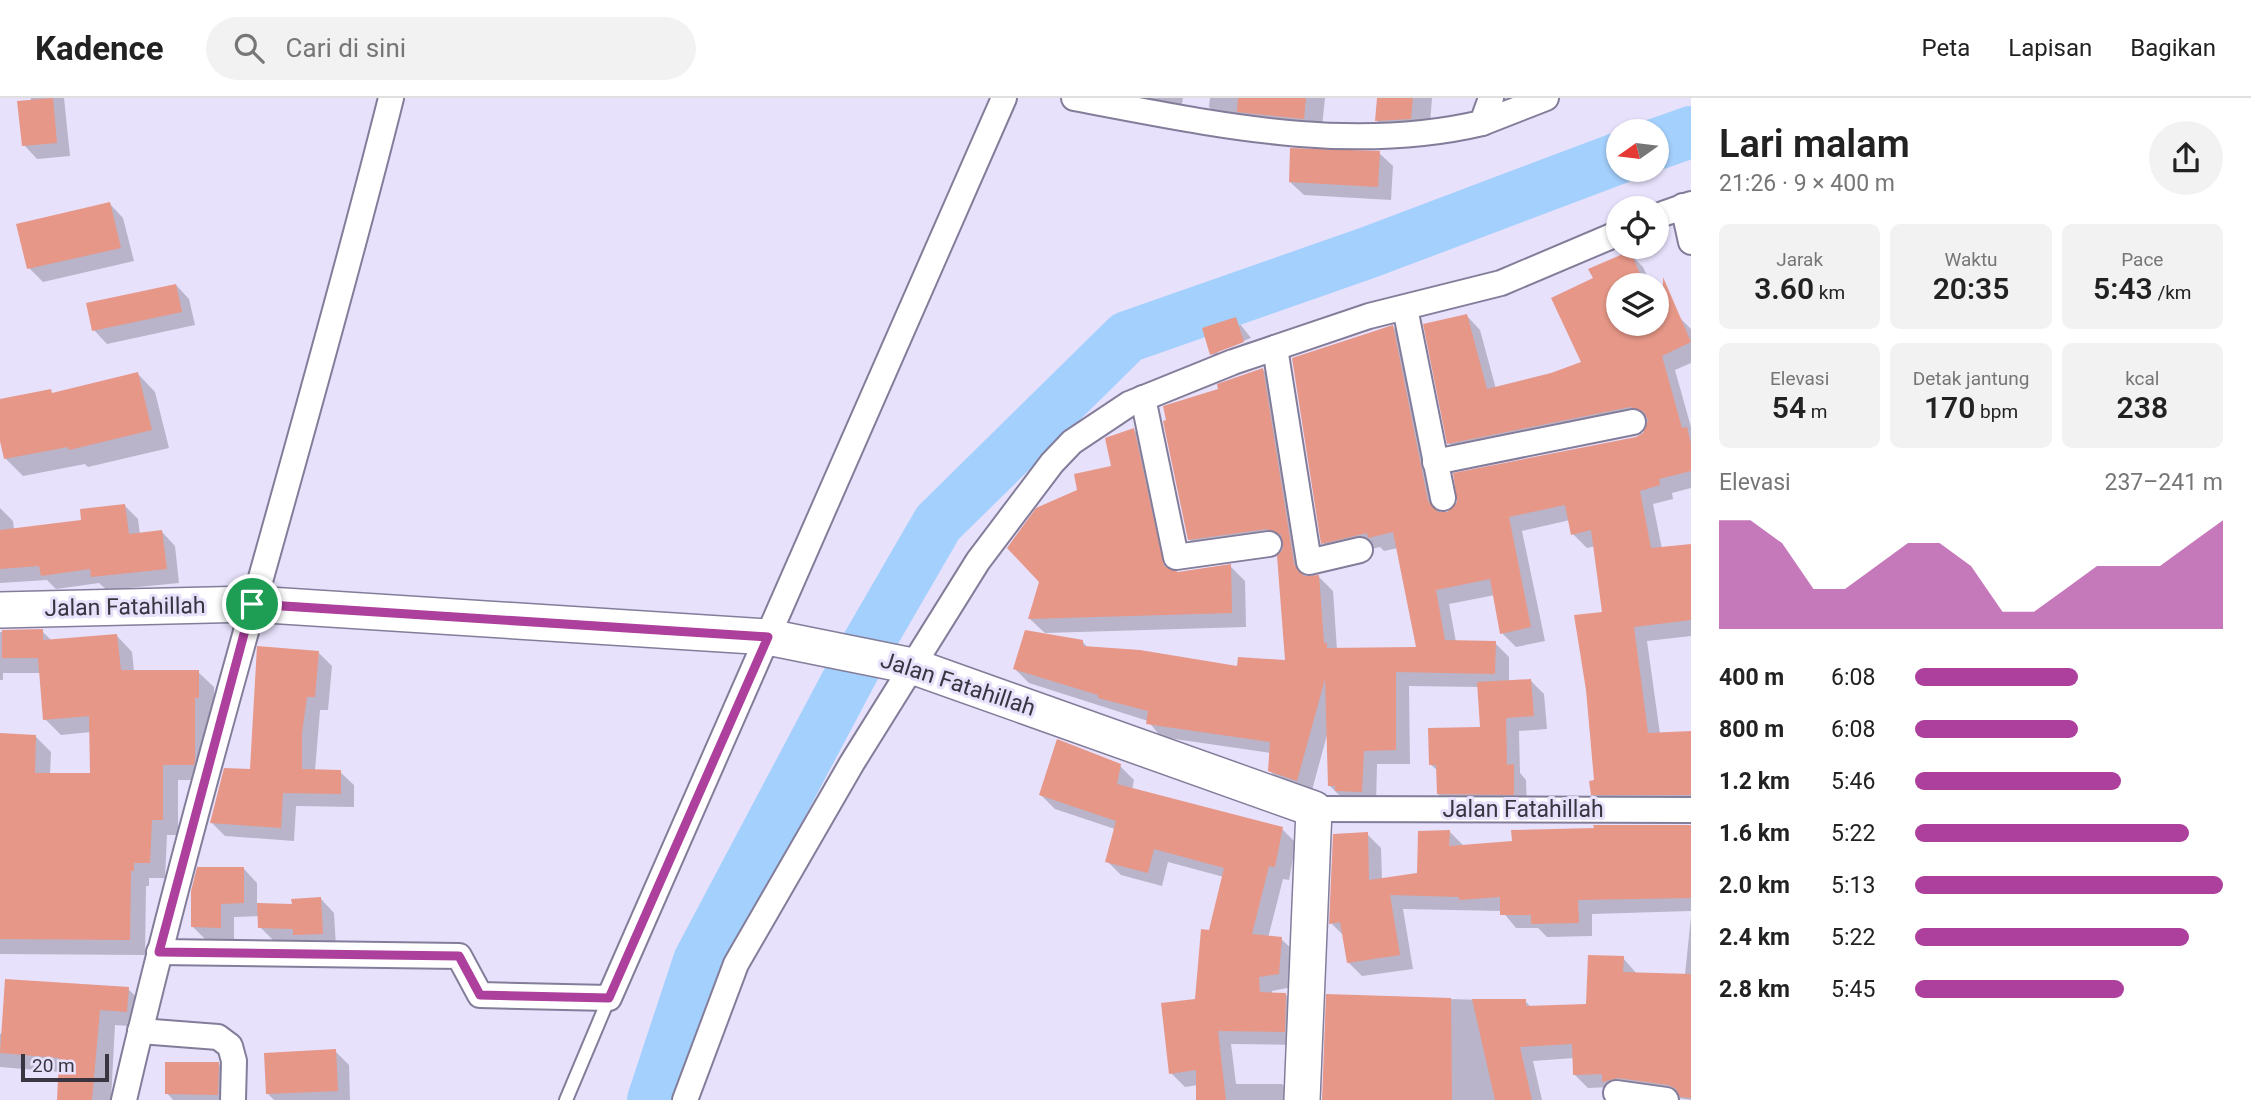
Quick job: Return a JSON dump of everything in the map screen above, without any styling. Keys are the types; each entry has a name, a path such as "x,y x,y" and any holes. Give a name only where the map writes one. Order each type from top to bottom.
{"street":[{"path":"124,1100 159,952 252,604 339,306 390,98"},
{"path":"159,952 459,956 480,995 609,998 778,639 1004,98"},
{"path":"1074,98 1227,127 1288,134 1416,136 1482,123 1546,98"},
{"path":"1482,123 1491,98"},
{"path":"1669,212 1687,205 1691,242"},
{"path":"685,1100 736,964 852,763 902,663 1052,463 1091,429 1143,398 1368,316 1501,283 1606,239"},
{"path":"1405,308 1443,498"},
{"path":"1275,348 1309,562 1360,550"},
{"path":"1143,398 1176,557 1269,544"},
{"path":"1435,462 1633,422"},
{"name":"Jalan Fatahillah","path":"0,610 252,604 778,639 902,663 1314,809 1691,810"},
{"path":"1302,1100 1314,809"},
{"path":"140,1031 218,1037 230,1046 234,1061 233,1100"},
{"path":"1616,1093 1666,1100"}],"lane":[{"path":"566,1100 609,998"}],"building":[{"path":"53,98 57,143 22,146 17,101"},
{"path":"1238,98 1306,98 1304,119 1237,112"},
{"path":"1377,98 1413,98 1411,119 1375,121"},
{"path":"1290,148 1380,151 1378,187 1289,182"},
{"path":"110,202 121,248 27,269 16,224"},
{"path":"1611,259 1634,259 1640,273 1606,273 1606,336 1669,336 1669,291 1691,342 1662,356 1682,428 1687,427 1691,444 1691,471 1659,479 1660,485 1640,491 1651,548 1691,544 1691,620 1634,627 1648,733 1691,731 1691,795 1591,795 1589,781 1594,780 1586,690 1574,615 1602,612 1591,530 1571,535 1565,505 1509,517 1531,627 1500,634 1490,579 1436,590 1445,640 1496,641 1495,674 1396,672 1396,750 1364,751 1362,792 1335,791 1335,786 1328,786 1325,679 1297,781 1268,771 1270,742 1146,724 1148,711 1098,698 1098,695 1013,669 1025,630 1083,640 1083,646 1140,650 1237,666 1238,657 1285,660 1277,556 1283,549 1281,535 1267,529 1188,540 1163,421 1166,420 1163,406 1218,389 1217,384 1263,368 1294,564 1304,576 1319,575 1324,643 1327,643 1327,648 1416,647 1393,532 1368,538 1367,533 1321,544 1292,358 1393,325 1428,501 1438,512 1447,512 1457,502 1453,473 1636,437 1643,433 1648,420 1644,412 1630,407 1447,444 1423,324 1467,314 1487,389 1551,373 1581,362 1551,298 1593,278 1588,269"},
{"path":"176,284 182,312 92,331 86,303"},
{"path":"1236,317 1244,342 1210,355 1202,328"},
{"path":"138,372 152,430 69,450 68,447 4,459 0,441 0,399 51,389 52,393"},
{"path":"1134,428 1164,566 1178,572 1231,564 1232,613 1028,619 1039,582 1007,548 1036,508 1077,490 1074,474 1111,466 1105,438"},
{"path":"125,504 129,534 162,530 167,569 91,577 90,569 41,576 39,566 0,569 0,530 81,520 80,509"},
{"path":"43,629 43,640 117,634 121,670 199,670 199,698 195,698 194,765 163,765 163,820 152,820 150,863 134,863 134,871 131,871 130,940 0,939 0,733 36,735 35,773 90,773 89,716 43,720 38,658 2,658 2,630"},
{"path":"257,646 319,651 315,697 307,697 302,733 302,769 341,770 341,794 283,793 281,828 210,823 224,768 250,769"},
{"path":"1531,679 1534,716 1506,718 1507,765 1514,764 1514,795 1437,794 1436,765 1429,765 1428,728 1480,727 1477,682"},
{"path":"1057,739 1121,764 1117,784 1283,827 1275,867 1269,866 1252,934 1282,937 1279,974 1259,977 1260,992 1286,993 1285,1032 1218,1031 1226,1100 1196,1100 1196,1070 1169,1074 1161,1003 1195,999 1201,929 1209,930 1224,868 1154,849 1148,873 1105,862 1116,821 1039,795"},
{"path":"1593,825 1691,825 1691,898 1578,900 1579,923 1531,924 1531,915 1500,915 1500,897 1459,900 1459,897 1390,895 1400,955 1347,963 1340,922 1329,924 1333,834 1368,832 1369,880 1417,873 1418,831 1450,830 1449,846 1512,841 1511,830 1594,828"},
{"path":"197,867 244,867 244,903 221,904 221,928 191,927 191,891"},
{"path":"321,897 323,934 293,935 293,929 258,928 257,903 292,904 291,899"},
{"path":"1588,955 1624,956 1623,972 1691,974 1691,1098 1680,1097 1676,1089 1668,1085 1618,1078 1602,1082 1602,1074 1573,1075 1572,1044 1520,1047 1532,1100 1495,1100 1472,999 1526,999 1526,1006 1586,1004"},
{"path":"5,979 129,987 127,1012 100,1010 92,1100 57,1100 59,1058 0,1053"},
{"path":"1326,994 1451,998 1452,1100 1322,1100"},
{"path":"336,1049 338,1091 266,1094 264,1053"},
{"path":"165,1062 219,1062 218,1095 165,1094"}],"waterway":[{"path":"1670,139 1691,132"},
{"path":"653,1100 699,961 858,661 938,523 1127,337 1367,253 1606,163"}],"route":[{"path":"252,604 768,637 609,998 480,995 459,956 159,952 252,604"}]}
